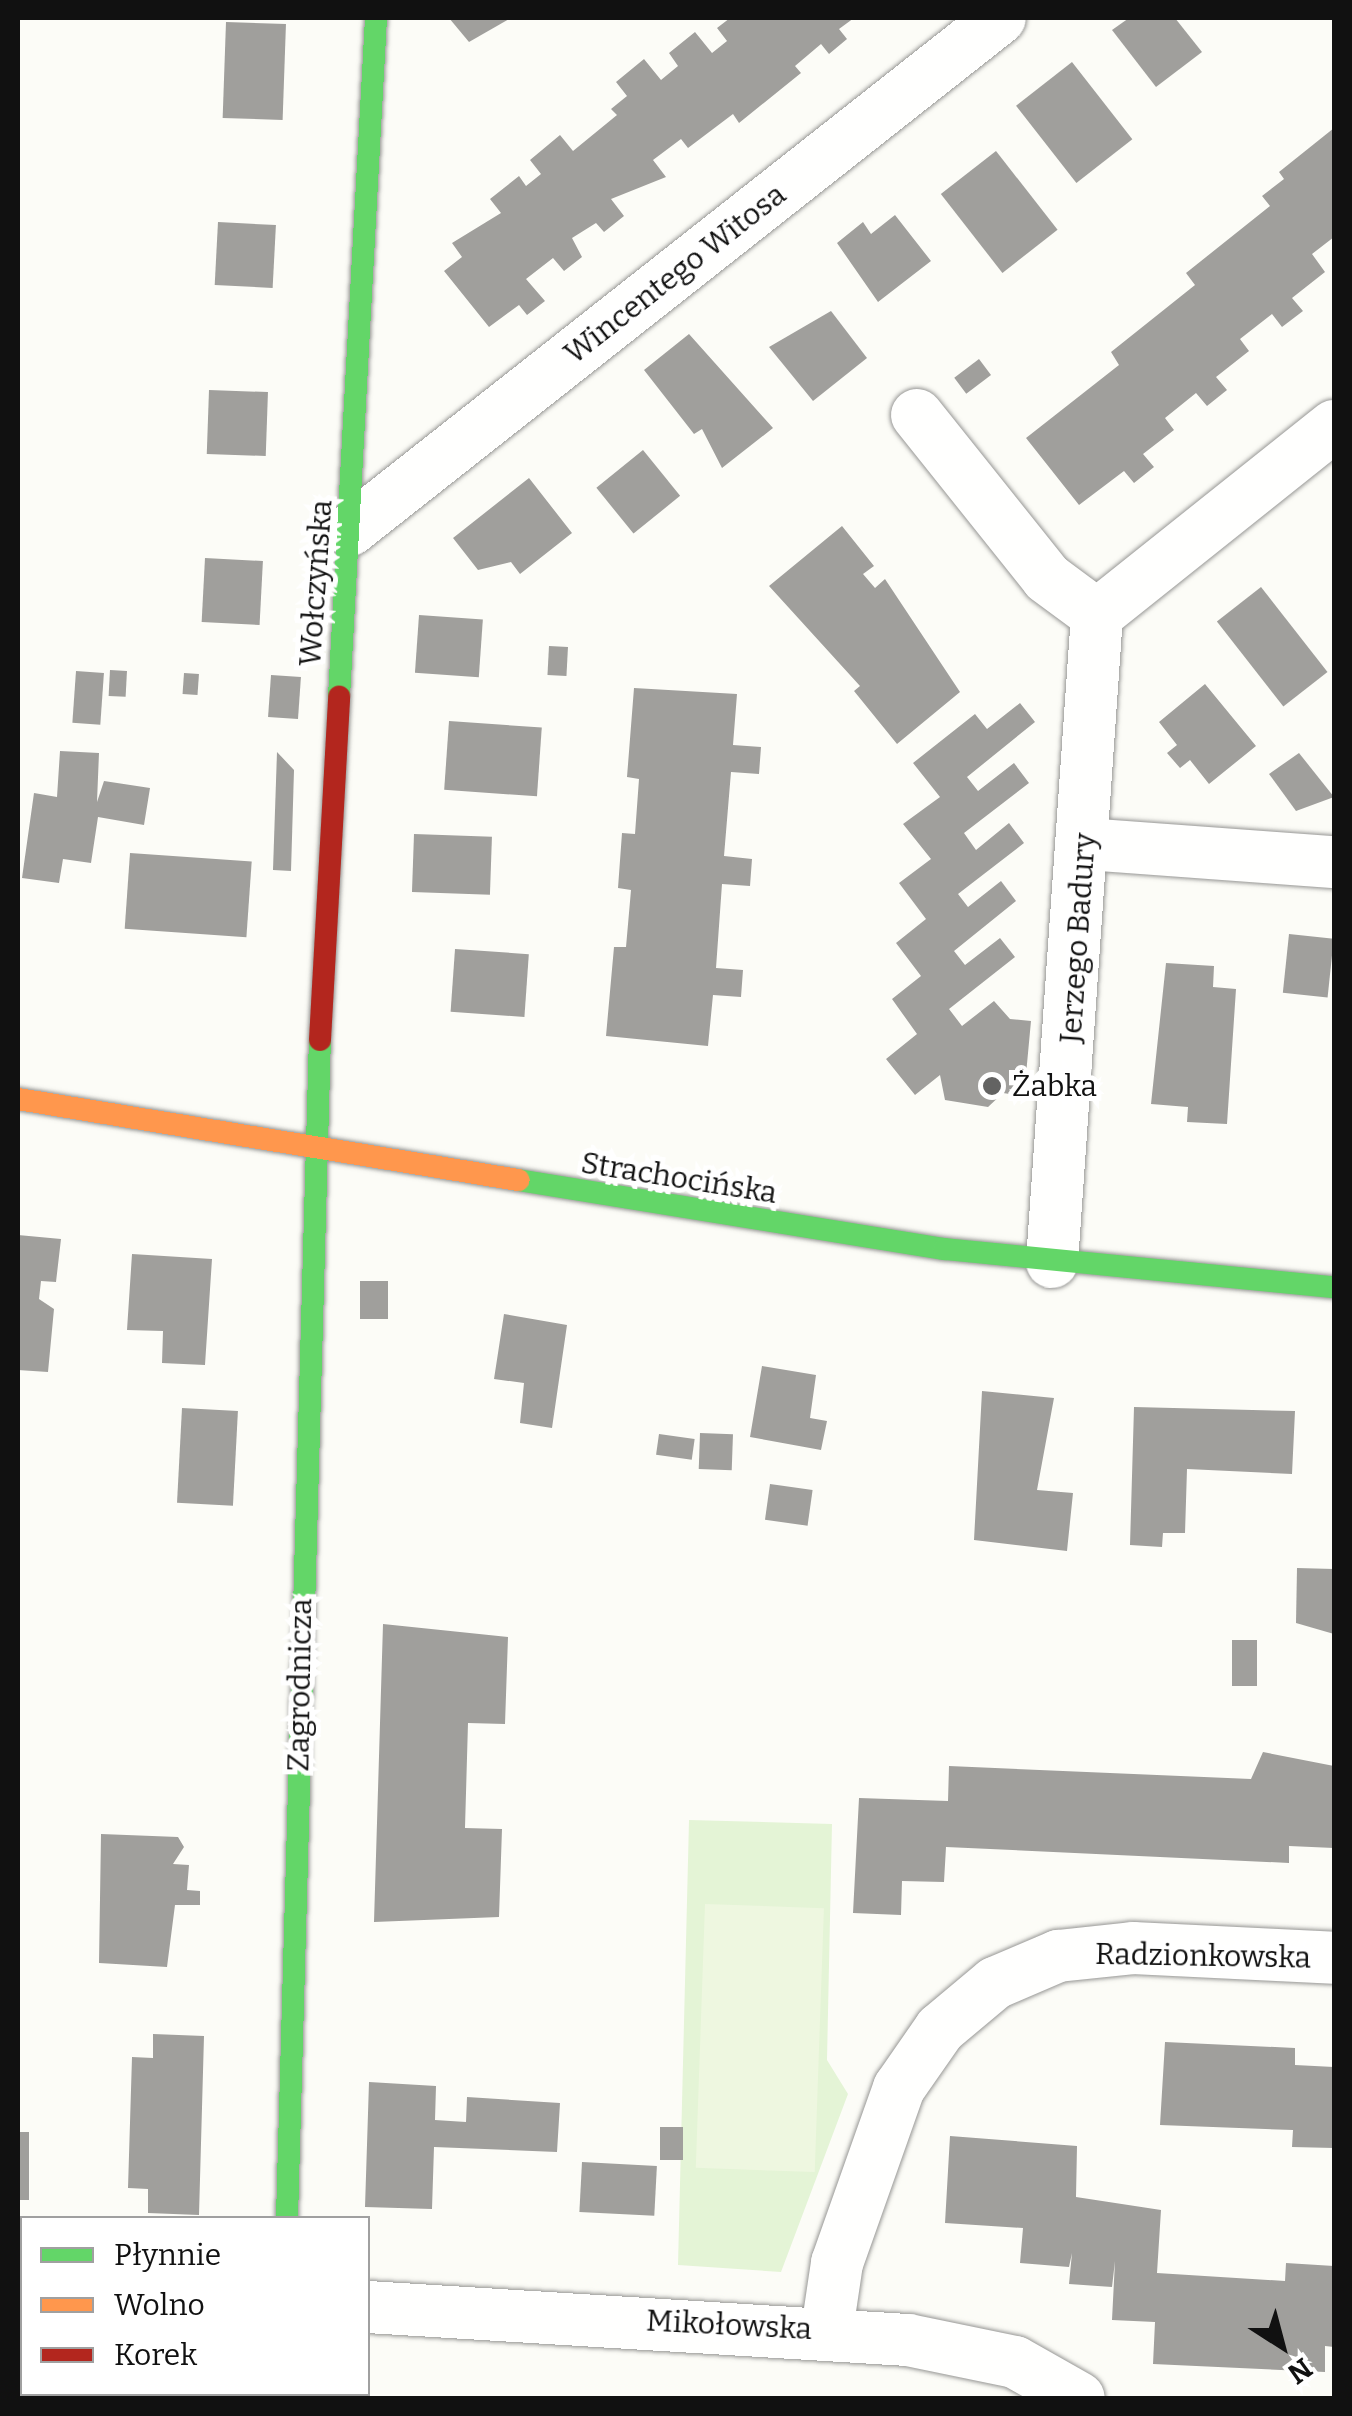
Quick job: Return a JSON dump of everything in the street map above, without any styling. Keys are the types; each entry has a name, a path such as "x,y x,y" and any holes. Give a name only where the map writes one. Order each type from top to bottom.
{"street":[{"name":"Wołczyńska","path":"314,1151 376,18"},
{"name":"Wincentego Witosa","path":"350,530 1000,18"},
{"path":"917,415 1048,578 1098,615 1334,426"},
{"name":"Jerzego Badury","path":"1052,1262 1086,844 1098,615"},
{"path":"1086,844 1334,862"},
{"name":"Strachocińska","path":"18,1099 314,1151 1052,1262 1334,1287"},
{"name":"Zagrodnicza","path":"287,2216 314,1151"},
{"name":"Radzionkowska","path":"827,2330 837,2262 899,2088 940,2029 995,1984 1058,1956 1134,1948 1334,1958"},
{"name":"Mikołowska","path":"370,2307 827,2330 1015,2362 1079,2398"}],"green space":[{"path":"689,1820 832,1824 827,2060 848,2094 781,2272 678,2265"},
{"path":"705,1904 824,1908 815,2172 696,2168"}],"building":[{"path":"449,18 511,18 469,42"},
{"path":"730,18 854,18 839,29 847,39 829,54 821,44 795,66 801,73 739,123 733,114 688,148 681,139 653,160 666,177 611,199 624,216 604,232 596,223 572,238 582,257 564,271 553,258 526,279 545,301 527,315 519,305 489,327 444,271 462,257 452,243 501,213 490,199 519,176 526,186 541,174 530,160 560,135 573,151 617,115 611,109 627,96 616,82 644,59 661,80 678,66 669,53 695,32 712,53 727,41 717,28"},
{"path":"1129,18 1175,18 1202,52 1156,87 1112,30"},
{"path":"226,22 286,24 283,120 223,118"},
{"path":"1072,62 1132,139 1076,183 1016,106"},
{"path":"1334,128 1334,237 1312,254 1325,272 1292,298 1303,311 1282,327 1272,314 1240,339 1249,351 1216,377 1227,390 1207,406 1196,393 1165,418 1174,430 1143,454 1154,467 1134,483 1124,471 1079,505 1026,438 1119,365 1111,352 1195,285 1186,273 1270,206 1262,196 1284,179 1279,172"},
{"path":"996,151 1058,230 1002,273 941,194"},
{"path":"895,215 931,261 878,302 837,243 863,222 871,234"},
{"path":"218,222 276,225 273,288 215,285"},
{"path":"831,311 867,358 813,401 769,347"},
{"path":"689,334 773,428 722,468 702,429 694,434 644,370"},
{"path":"979,359 991,375 966,394 954,378"},
{"path":"209,390 268,392 266,456 207,454"},
{"path":"643,450 680,496 634,534 596,488"},
{"path":"529,478 572,533 520,574 511,562 478,570 453,538"},
{"path":"842,526 874,566 863,574 875,588 885,579 960,692 897,744 854,691 860,686 769,586"},
{"path":"205,558 263,561 260,625 202,622"},
{"path":"1261,587 1327,672 1283,707 1217,621"},
{"path":"419,615 483,619 479,677 415,673"},
{"path":"549,646 568,647 566,676 547,675"},
{"path":"110,670 127,671 126,697 109,696"},
{"path":"76,671 104,673 100,725 72,723"},
{"path":"184,673 199,674 197,695 183,694"},
{"path":"271,675 301,677 298,719 268,717"},
{"path":"1205,684 1256,746 1209,784 1190,760 1180,768 1167,753 1177,745 1159,722"},
{"path":"634,688 737,694 733,745 761,747 759,774 731,772 724,856 752,859 750,886 722,884 716,968 743,970 741,997 713,995 708,1046 606,1036 614,947 626,947 631,890 618,888 622,833 635,834 639,779 627,777"},
{"path":"1020,703 1035,722 967,777 978,791 1014,763 1029,783 964,833 976,850 1009,823 1024,843 958,894 968,907 1001,881 1016,901 954,951 965,965 1000,938 1015,957 949,1009 962,1026 994,1001 1010,1019 1031,1021 1024,1096 1003,1093 988,1107 945,1100 940,1075 915,1095 886,1059 917,1034 892,999 921,976 896,943 926,919 899,883 931,859 903,824 940,797 913,763 975,714 987,729"},
{"path":"449,721 542,727 537,796 444,790"},
{"path":"60,751 99,753 97,802 104,781 150,788 144,825 98,817 91,863 63,859 59,883 22,878 34,793 57,797"},
{"path":"277,752 294,770 291,871 273,870"},
{"path":"1299,753 1334,797 1296,811 1269,774"},
{"path":"414,834 492,837 490,895 412,892"},
{"path":"130,853 252,862 246,937 125,929"},
{"path":"1289,934 1334,939 1328,997 1283,993"},
{"path":"455,949 529,954 524,1017 451,1012"},
{"path":"1166,963 1214,966 1213,987 1236,989 1227,1124 1187,1122 1188,1107 1151,1104"},
{"path":"18,1235 61,1239 56,1282 41,1281 39,1299 54,1309 48,1372 18,1370"},
{"path":"132,1254 212,1259 205,1365 162,1363 163,1331 127,1330"},
{"path":"360,1281 388,1281 388,1319 360,1319"},
{"path":"504,1314 567,1325 552,1428 520,1423 524,1383 494,1379"},
{"path":"762,1366 816,1375 810,1418 827,1421 821,1450 750,1437"},
{"path":"982,1391 1054,1398 1037,1490 1073,1493 1067,1551 974,1540"},
{"path":"1134,1407 1295,1411 1292,1474 1187,1469 1185,1533 1163,1533 1162,1547 1130,1545"},
{"path":"182,1408 238,1411 233,1506 177,1503"},
{"path":"700,1433 733,1434 732,1470 699,1469"},
{"path":"659,1434 695,1439 692,1460 656,1455"},
{"path":"770,1484 813,1490 808,1526 765,1520"},
{"path":"1297,1568 1334,1569 1334,1634 1296,1623"},
{"path":"383,1624 508,1637 505,1724 468,1723 465,1828 502,1829 499,1917 374,1922"},
{"path":"1232,1640 1257,1640 1257,1686 1232,1686"},
{"path":"1263,1752 1334,1766 1334,1848 1289,1846 1289,1863 946,1847 944,1882 902,1881 901,1915 853,1913 859,1798 948,1801 949,1766 1251,1779"},
{"path":"101,1834 178,1837 184,1847 173,1864 189,1865 187,1890 200,1891 200,1905 175,1905 167,1967 99,1963"},
{"path":"153,2034 204,2036 199,2215 148,2213 148,2189 128,2188 132,2057 153,2058"},
{"path":"1165,2042 1295,2048 1295,2065 1334,2067 1334,2148 1292,2147 1293,2130 1160,2125"},
{"path":"369,2082 436,2086 435,2120 466,2122 467,2097 560,2103 557,2152 434,2147 432,2209 365,2207"},
{"path":"660,2127 683,2127 683,2160 660,2160"},
{"path":"18,2132 29,2132 29,2200 18,2200"},
{"path":"950,2136 1077,2146 1076,2197 1161,2210 1157,2273 1285,2281 1286,2263 1334,2266 1334,2347 1325,2346 1325,2372 1153,2364 1155,2322 1112,2320 1115,2261 1112,2287 1069,2284 1072,2253 1069,2267 1020,2263 1023,2228 945,2223"},
{"path":"582,2162 657,2166 654,2216 579,2212"},
{"path":"18,2374 20,2396 52,2398 18,2398"}],"traffic: fast":[{"path":"339,697 376,18"},
{"path":"287,2216 320,1040"},
{"path":"518,1180 944,1249 1334,1287"}],"traffic: slow":[{"path":"18,1099 518,1180"}],"traffic: jam":[{"path":"320,1040 339,697"}],"place":[{"name":"Żabka","path":"992,1086"}]}
